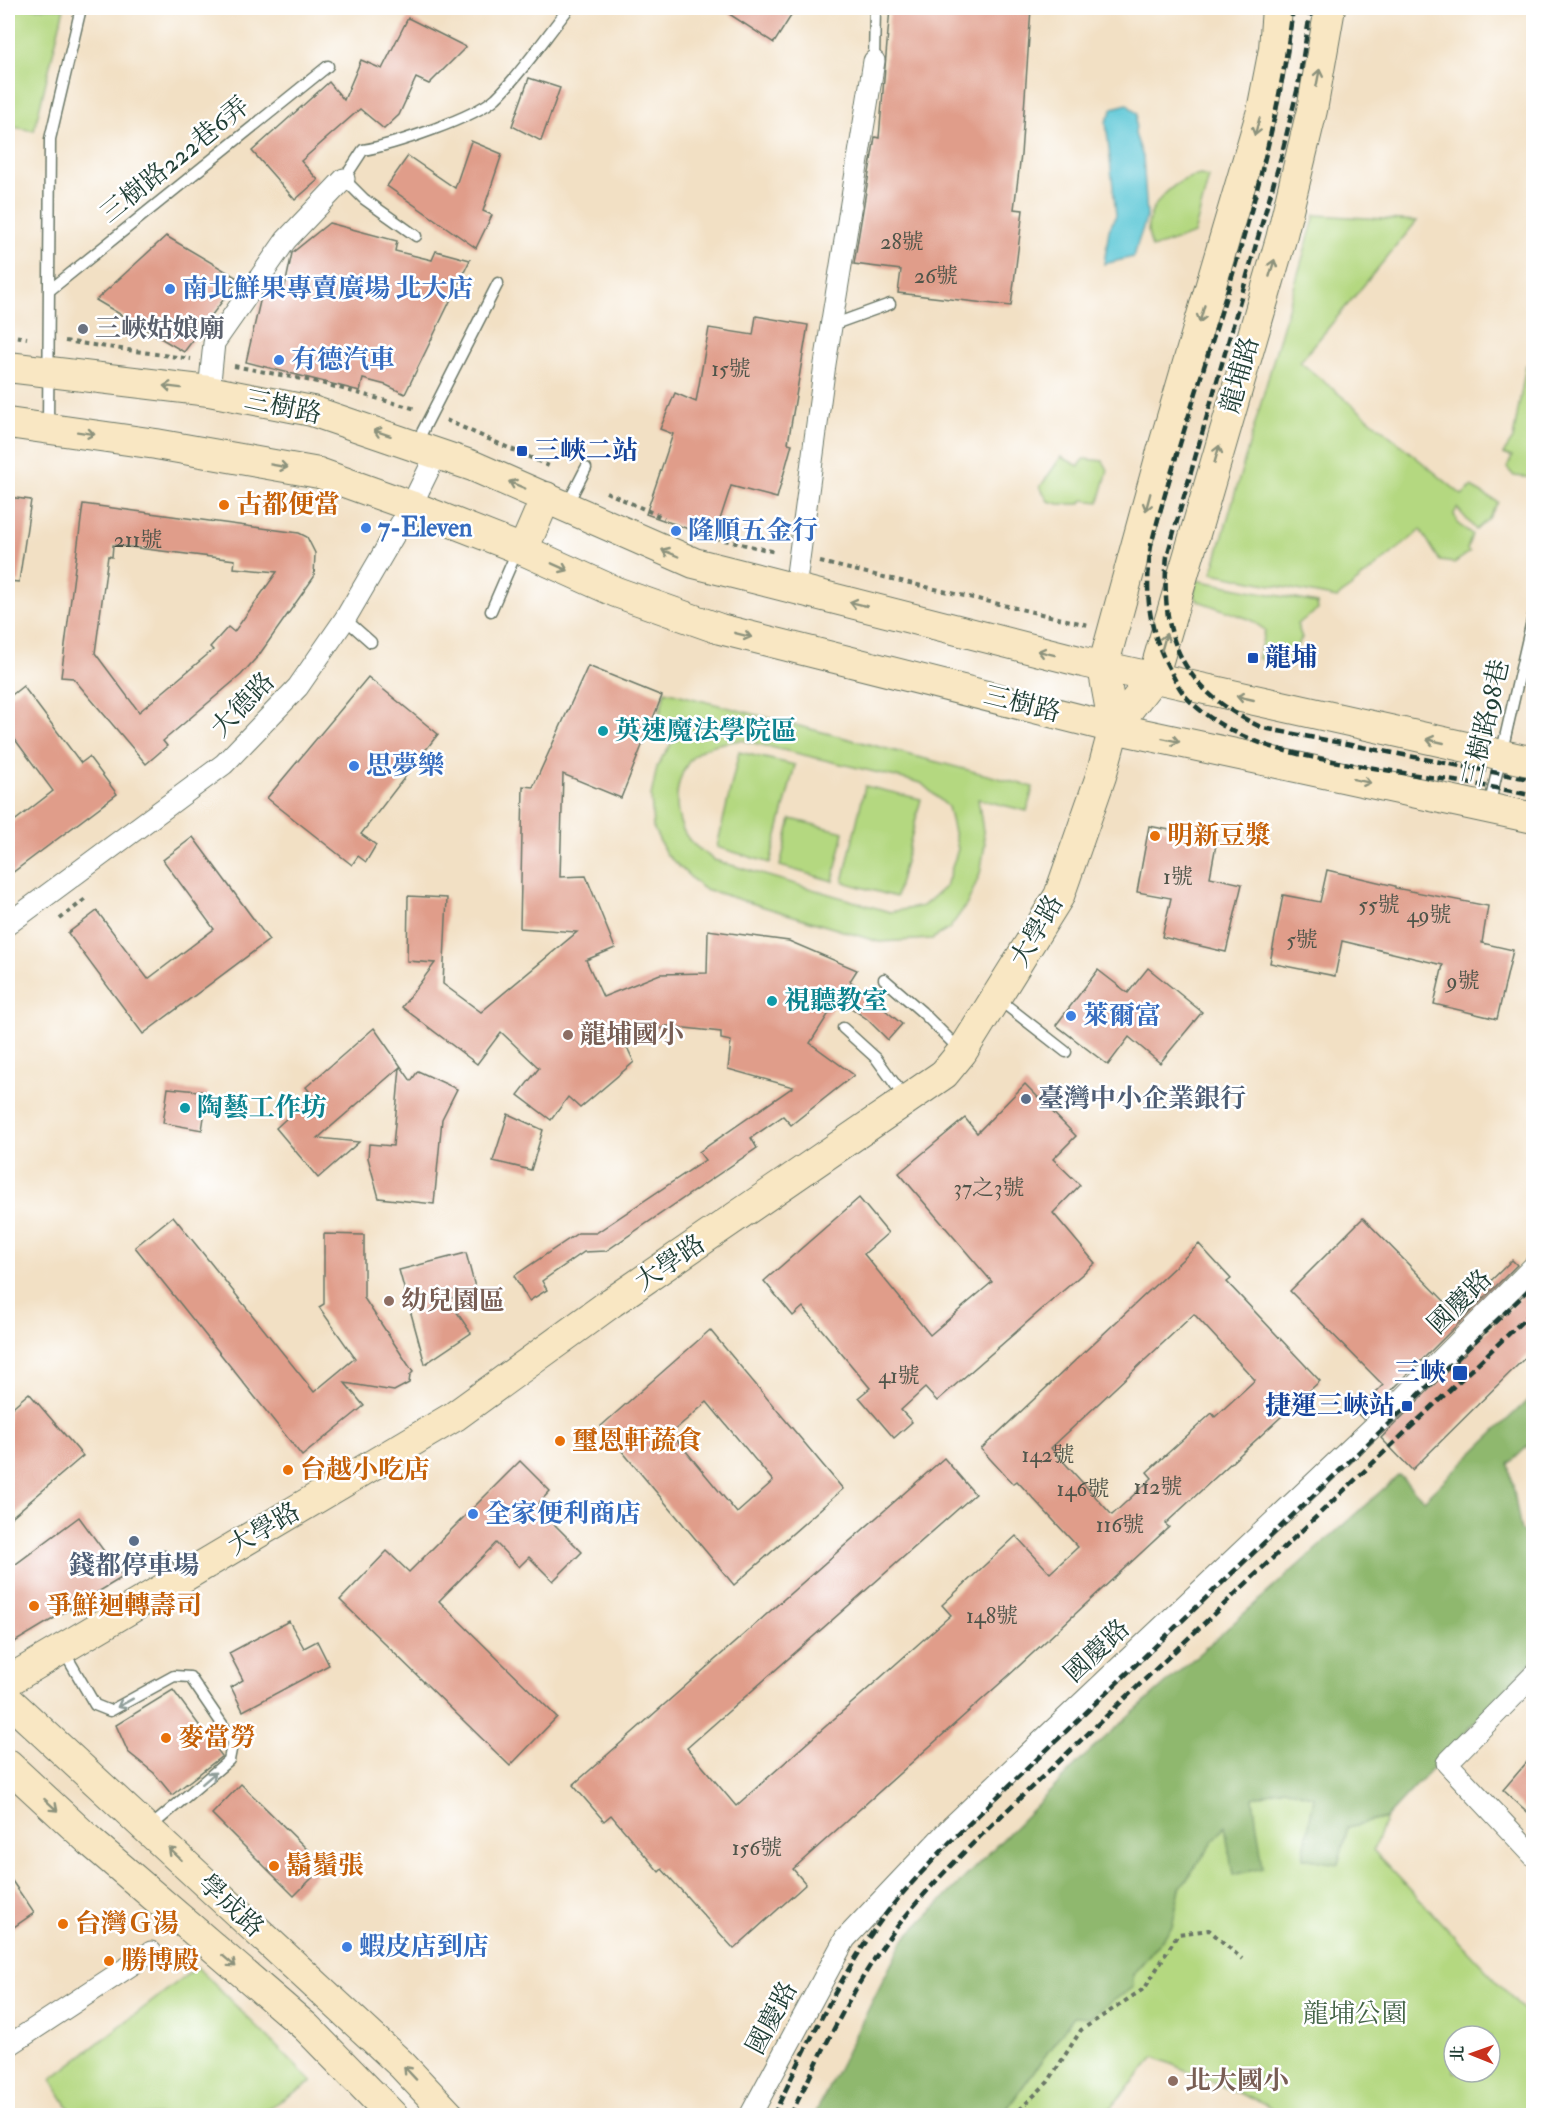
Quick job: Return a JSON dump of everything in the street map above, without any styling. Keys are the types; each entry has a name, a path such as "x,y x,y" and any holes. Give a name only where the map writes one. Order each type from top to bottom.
{"street":[{"name":"龍埔路","path":"1103,667 1161,455 1262,111 1274,49 1276,8"},
{"name":"龍埔路","path":"1114,728 1153,678 1281,239 1312,110 1330,8"},
{"path":"795,590 832,325 874,61"},
{"path":"209,391 214,343 286,240 344,179"},
{"name":"三樹路","path":"8,367 209,391 312,411 427,449 556,502 694,563 1103,667 1533,762"},
{"name":"三樹路","path":"8,423 319,473 521,549 616,592 720,629 1114,728 1533,818"},
{"name":"大德路","path":"8,924 224,764 298,687 345,619 411,506 427,449"},
{"path":"521,549 556,502"},
{"name":"大學路","path":"8,1681 63,1650 169,1568 455,1416 612,1302 944,1074 962,1052 997,998 1059,896 1101,776 1114,728 1103,667"},
{"name":"國慶路","path":"750,2115 845,1939 953,1824 1388,1413 1533,1266"},
{"path":"1533,1675 1447,1763 1533,1856"},
{"name":"學成路","path":"8,1700 402,2065 450,2115"},
{"name":"學成路","path":"8,1765 91,1842 306,2027 393,2115"},
{"path":"8,2046 151,1952"}],"lane":[{"path":"48,428 50,139 81,8"},
{"path":"416,236 364,199 344,179 363,150 389,146 482,109 497,97 569,8"},
{"path":"874,61 875,8"},
{"name":"三樹路222巷6弄","path":"50,290 328,66"},
{"path":"427,449 498,283"},
{"path":"832,325 890,304"},
{"path":"556,502 586,468"},
{"path":"491,611 521,549"},
{"name":"三樹路98巷","path":"1489,808 1533,612"},
{"path":"345,619 371,642"},
{"path":"884,979 922,1012 962,1052"},
{"path":"997,998 1066,1053"},
{"path":"843,1028 876,1058 907,1100"},
{"path":"63,1650 95,1705 110,1711 174,1676 190,1677 233,1740 229,1760 148,1829"}],"path":[{"path":"8,335 27,338"},
{"path":"606,492 668,520"},
{"path":"688,529 776,552"},
{"path":"809,559 1091,626"},
{"path":"60,919 88,897"},
{"path":"1013,2115 1048,2082 1081,2030 1145,1988 1178,1934 1209,1930 1242,1959"}],"green space":[{"path":"8,8 64,8 34,131 8,126"},
{"path":"1200,175 1209,177 1194,234 1152,248 1148,228 1154,207 1174,186"},
{"path":"1315,215 1417,221 1300,362 1462,495 1471,487 1498,502 1489,518 1476,530 1457,508 1454,514 1458,524 1472,534 1467,550 1470,552 1454,563 1440,561 1421,530 1337,598 1212,573"},
{"path":"1526,365 1533,369 1533,478 1514,476 1507,468 1512,457 1503,454 1513,439"},
{"path":"1061,457 1079,466 1084,459 1103,461 1108,470 1099,502 1083,500 1080,504 1059,504 1048,501 1040,487"},
{"path":"1196,580 1317,603 1318,610 1297,624 1302,638 1291,655 1290,667 1258,658 1265,630 1249,619 1198,601 1194,595"},
{"path":"665,691 1033,787 1027,811 978,799 985,844 980,874 967,904 949,929 932,939 879,942 702,888 666,854 653,827 651,796 657,767 663,756 674,740 689,729 658,721","holes":["741,740 921,783 948,807 958,849 946,886 923,906 890,912 714,860 692,843 685,833 677,810 677,797 683,773 697,753 707,747"]},
{"path":"739,752 795,765 770,863 717,847"},
{"path":"865,786 921,799 896,897 843,882"},
{"path":"791,819 844,832 833,881 780,866"},
{"path":"1533,1395 1533,1441 1509,1464 1521,1531 1533,1538 1533,1660 1386,1818 1348,1827 1338,1864 1303,1858 1314,1797 1284,1788 1253,1798 1263,1868 1233,1875 1225,1826 1180,1888 1172,1927 1133,1974 1133,1987 1090,2017 1074,2016 1002,2115 814,2116 904,1939 1088,1753 1399,1475 1424,1500"},
{"name":"龍埔公園","path":"1284,1788 1314,1797 1303,1858 1338,1864 1348,1827 1386,1818 1373,1850 1533,2020 1533,2115 1280,2115 1268,2106 1155,2057 1104,2115 1002,2116 1074,2015 1133,1975 1172,1927 1180,1888 1225,1825 1252,1798"},
{"path":"197,1967 312,2082 257,2115 73,2115 51,2079"}],"water":[{"path":"1127,104 1137,114 1135,134 1143,157 1147,216 1133,257 1104,264 1109,230 1116,215 1106,122 1113,108"}],"building":[{"path":"720,8 796,8 774,43"},
{"path":"890,8 1031,8 1021,155 1014,209 1023,210 1011,306 898,293 901,270 854,264 875,137 879,138"},
{"path":"408,18 466,47 429,84 416,78 399,115 384,129 360,109 301,161 318,180 295,200 252,151 329,82 344,100 361,60 382,69"},
{"path":"529,78 560,88 541,141 512,126"},
{"path":"471,141 502,154 483,211 492,215 476,248 387,186 408,156 455,188"},
{"path":"329,223 397,241 395,251 432,260 436,251 470,260 405,394 386,385 363,379 360,391 246,362 261,297 264,294 272,298 275,284 285,286 292,253"},
{"name":"南北鮮果專賣廣場 北大店","path":"166,236 239,279 184,352 96,300"},
{"path":"756,316 808,325 788,443 792,444 777,498 731,486 714,538 646,514 673,434 660,429 675,393 696,402 709,328 753,335"},
{"path":"8,497 31,500 19,582 8,581"},
{"path":"83,504 299,533 307,537 315,553 314,577 259,655 241,675 163,741 167,746 146,764 73,678 61,677","holes":["113,545 235,560 234,568 277,572 234,632 228,627 210,647 213,650 139,712 95,653 108,556 112,557"]},
{"path":"588,666 662,696 621,798 563,774 560,877 586,876 615,948 586,960 603,997 660,974 707,973 708,930 789,941 857,970 850,981 902,1024 888,1040 867,1019 838,999 810,1043 854,1075 791,1125 783,1116 751,1138 757,1148 606,1251 584,1252 542,1281 547,1290 529,1301 514,1276 578,1233 596,1233 705,1160 699,1152 793,1087 728,1069 731,1041 721,1039 721,1032 667,1026 625,1043 634,1062 580,1108 568,1097 551,1120 518,1095 539,1068 501,1032 477,1064 402,1007 435,963 407,961 408,896 447,898 443,984 481,1012 577,932 520,928 523,786 533,787"},
{"name":"思夢樂","path":"368,677 438,734 361,834 376,845 366,862 358,856 352,865 267,798"},
{"path":"23,686 81,763 89,757 117,794 8,876 8,826 53,791 8,730 8,698"},
{"path":"1149,826 1217,839 1210,877 1242,884 1226,952 1162,937 1171,898 1137,892"},
{"path":"193,837 269,940 143,1034 68,933 97,911 148,979 214,929 163,860"},
{"path":"1327,870 1395,886 1395,888 1488,906 1482,943 1513,950 1497,1019 1434,1004 1443,965 1342,941 1335,976 1270,963 1283,895 1320,902"},
{"path":"1148,968 1202,1012 1160,1063 1129,1037 1108,1065 1056,1025 1098,970 1128,993"},
{"path":"374,1028 411,1081 418,1071 457,1089 442,1119 434,1204 379,1198 368,1158 369,1144 393,1146 400,1067 318,1138 359,1142 318,1178 276,1128 312,1095 306,1087"},
{"path":"1025,1084 1076,1136 1053,1159 1080,1185 1053,1213 1095,1263 937,1401 925,1388 901,1410 912,1422 894,1438 859,1397 870,1388 803,1307 793,1316 764,1281 859,1198 888,1233 864,1254 930,1335 992,1282 899,1173 965,1118 977,1133"},
{"name":"陶藝工作坊","path":"168,1088 208,1092 202,1130 163,1123"},
{"path":"508,1114 543,1130 531,1170 493,1161"},
{"path":"173,1216 314,1392 355,1358 319,1307 324,1304 324,1234 364,1235 364,1298 413,1372 409,1383 394,1391 345,1383 364,1406 302,1456 135,1247"},
{"path":"1363,1218 1457,1314 1512,1260 1517,1265 1363,1419 1356,1412 1383,1385 1290,1291"},
{"path":"1199,1244 1231,1279 1227,1282 1320,1381 1165,1524 1169,1527 1006,1678 793,1869 806,1884 734,1949 662,1869 659,1872 611,1815 604,1821 573,1785 944,1458 975,1494 687,1748 736,1806 951,1615 942,1605 1016,1536 1050,1573 1078,1547 1017,1481 1013,1484 981,1449","holes":["1194,1314 1255,1380 1215,1417 1212,1413 1147,1472 1152,1478 1112,1515 1051,1448"]},
{"path":"466,1253 476,1291 448,1299 471,1333 425,1364 399,1270"},
{"path":"1533,1285 1533,1350 1412,1470 1381,1438"},
{"path":"710,1330 843,1489 734,1585 601,1426","holes":["707,1402 773,1481 737,1513 671,1433"]},
{"path":"29,1393 83,1456 8,1520 8,1411"},
{"path":"520,1461 550,1491 536,1506 582,1552 553,1581 529,1557 519,1567 496,1543 439,1601 557,1717 510,1766 340,1600 387,1551 409,1572"},
{"path":"79,1517 123,1577 8,1646 8,1570"},
{"path":"289,1621 304,1648 317,1641 329,1665 243,1711 231,1687 243,1680 229,1653"},
{"name":"麥當勞","path":"173,1690 222,1756 172,1795 154,1773 128,1752 116,1725"},
{"path":"1533,1755 1533,1817 1503,1790"},
{"path":"241,1784 324,1866 294,1896 212,1814"},
{"path":"8,1875 34,1913 8,1931"}],"railway":[{"path":"1293,8 1283,77 1251,212 1151,545 1148,593 1156,638 1174,677 1187,698 1230,730 1252,740 1274,748 1321,759 1534,796"},
{"path":"1311,8 1298,87 1281,157 1167,556 1168,614 1173,638 1196,680 1214,698 1236,714 1263,728 1534,780"},
{"path":"773,2116 838,1987 868,1938 916,1879 949,1843 1534,1285"},
{"path":"790,2116 856,1988 887,1940 938,1879 999,1818 1534,1310"}],"place":[{"name":"南北鮮果專賣廣場 北大店","path":"170,289"},
{"name":"三峽姑娘廟","path":"83,329"},
{"name":"有德汽車","path":"279,360"},
{"name":"三峽二站","path":"522,451"},
{"name":"古都便當","path":"224,505"},
{"name":"7-Eleven","path":"366,528"},
{"name":"隆順五金行","path":"676,531"},
{"name":"龍埔","path":"1253,658"},
{"name":"英速魔法學院區","path":"603,731"},
{"name":"思夢樂","path":"354,766"},
{"name":"明新豆漿","path":"1155,836"},
{"name":"視聽教室","path":"772,1001"},
{"name":"萊爾富","path":"1071,1016"},
{"name":"龍埔國小","path":"568,1035"},
{"name":"臺灣中小企業銀行","path":"1026,1099"},
{"name":"陶藝工作坊","path":"185,1108"},
{"name":"幼兒園區","path":"389,1301"},
{"name":"三峽","path":"1460,1373"},
{"name":"捷運三峽站","path":"1407,1406"},
{"name":"璽恩軒蔬食","path":"560,1441"},
{"name":"台越小吃店","path":"288,1470"},
{"name":"全家便利商店","path":"473,1514"},
{"name":"錢都停車場","path":"134,1541"},
{"name":"爭鮮迴轉壽司","path":"34,1606"},
{"name":"麥當勞","path":"166,1738"},
{"name":"鬍鬚張","path":"274,1866"},
{"name":"台灣Ｇ湯","path":"63,1924"},
{"name":"蝦皮店到店","path":"347,1947"},
{"name":"勝博殿","path":"109,1961"},
{"name":"北大國小","path":"1173,2081"}]}
